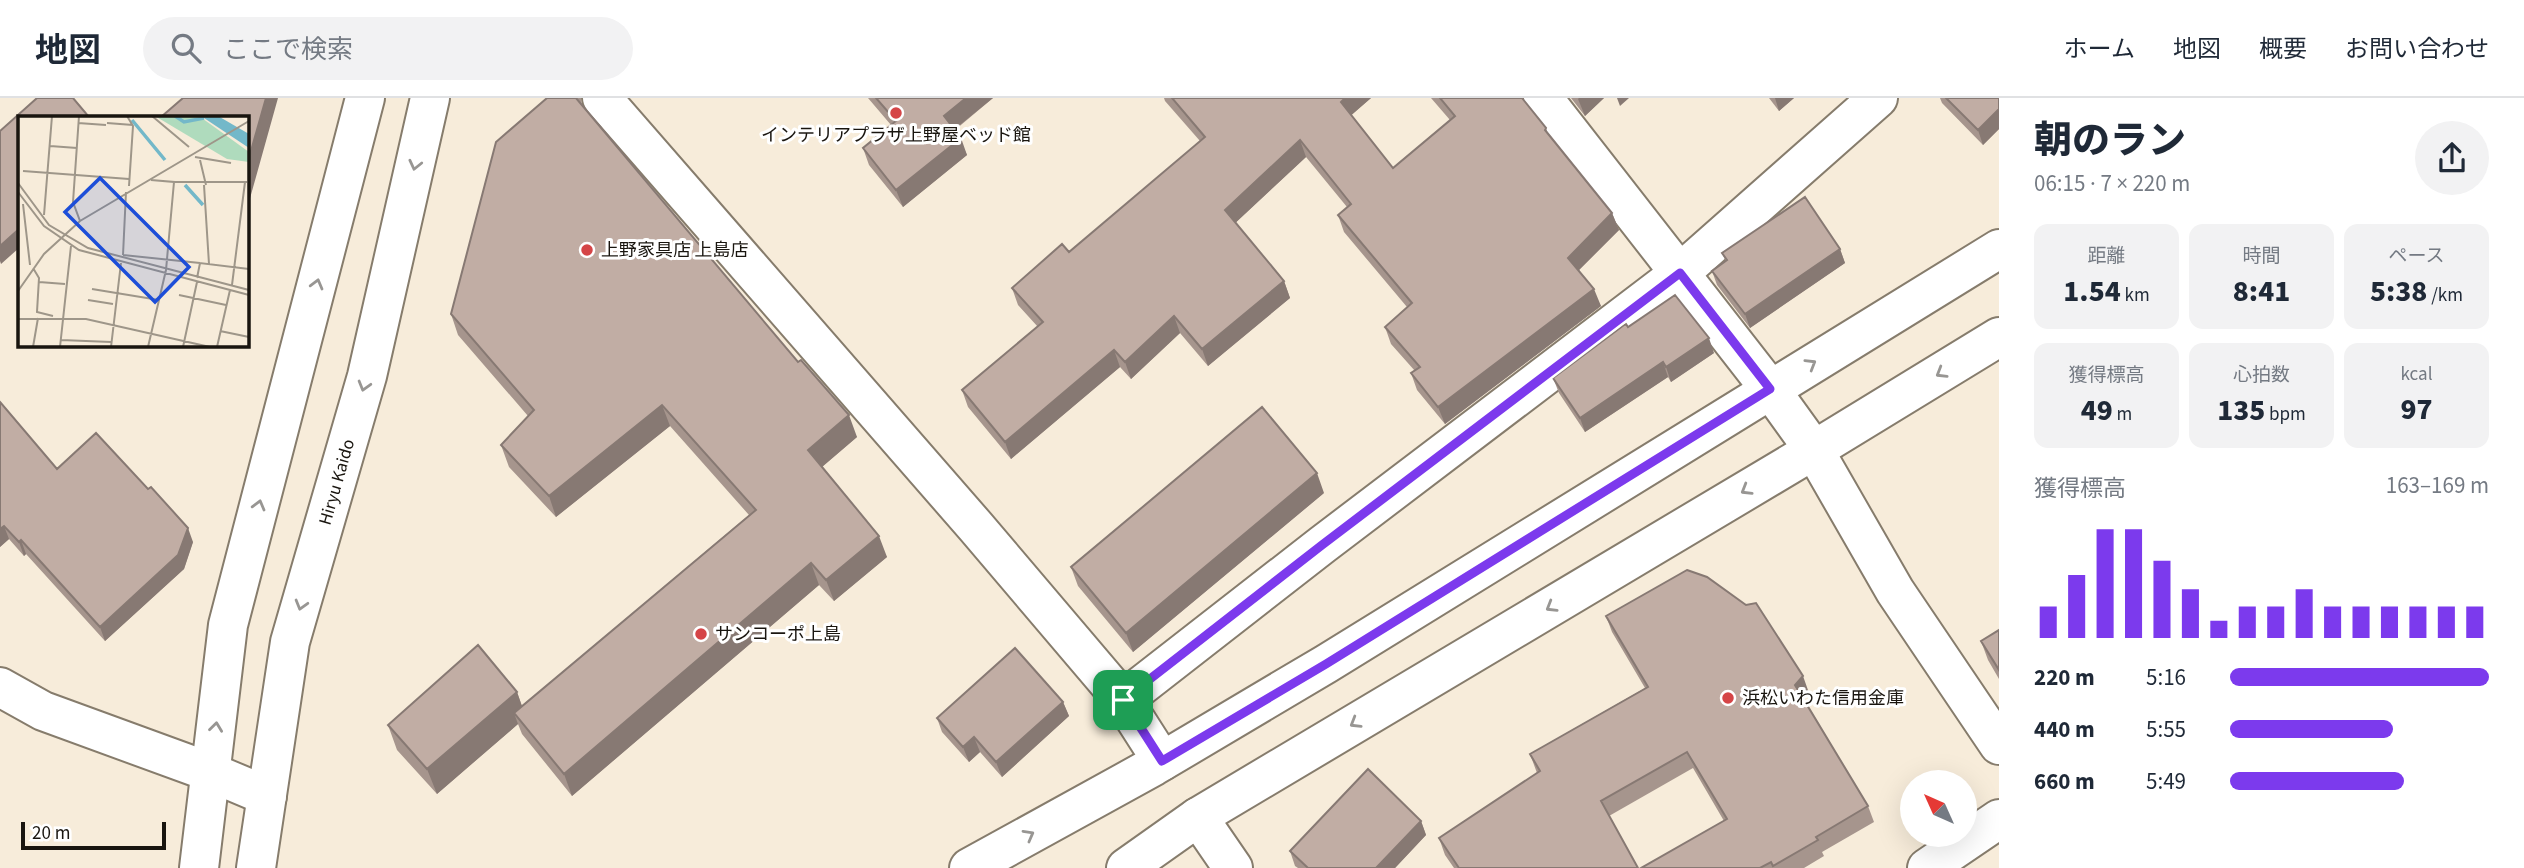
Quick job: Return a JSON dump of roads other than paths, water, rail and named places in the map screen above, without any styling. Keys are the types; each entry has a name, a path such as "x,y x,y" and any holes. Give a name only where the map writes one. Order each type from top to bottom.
{"main road":[{"path":"199,868 228,625 365,98"},
{"name":"Hiryu Kaido","path":"256,868 290,642 367,376 430,98"},
{"path":"602,98 1123,700 1162,761"},
{"path":"1543,98 1770,389 1814,450 1895,591 1999,745"},
{"path":"1123,700 1680,273 1878,98"},
{"path":"969,868 1162,761 1326,664 1999,249"},
{"path":"1126,868 1198,817 1999,337"},
{"path":"0,687 43,711 210,772 267,796"},
{"path":"1198,817 1233,868"},
{"path":"1927,868 1999,820"}],"place":[{"name":"インテリアプラザ上野屋ベッド館","path":"896,113"},
{"name":"上野家具店 上島店","path":"587,250"},
{"name":"サンコーポ上島","path":"701,634"},
{"name":"浜松いわた信用金庫","path":"1728,698"}]}
